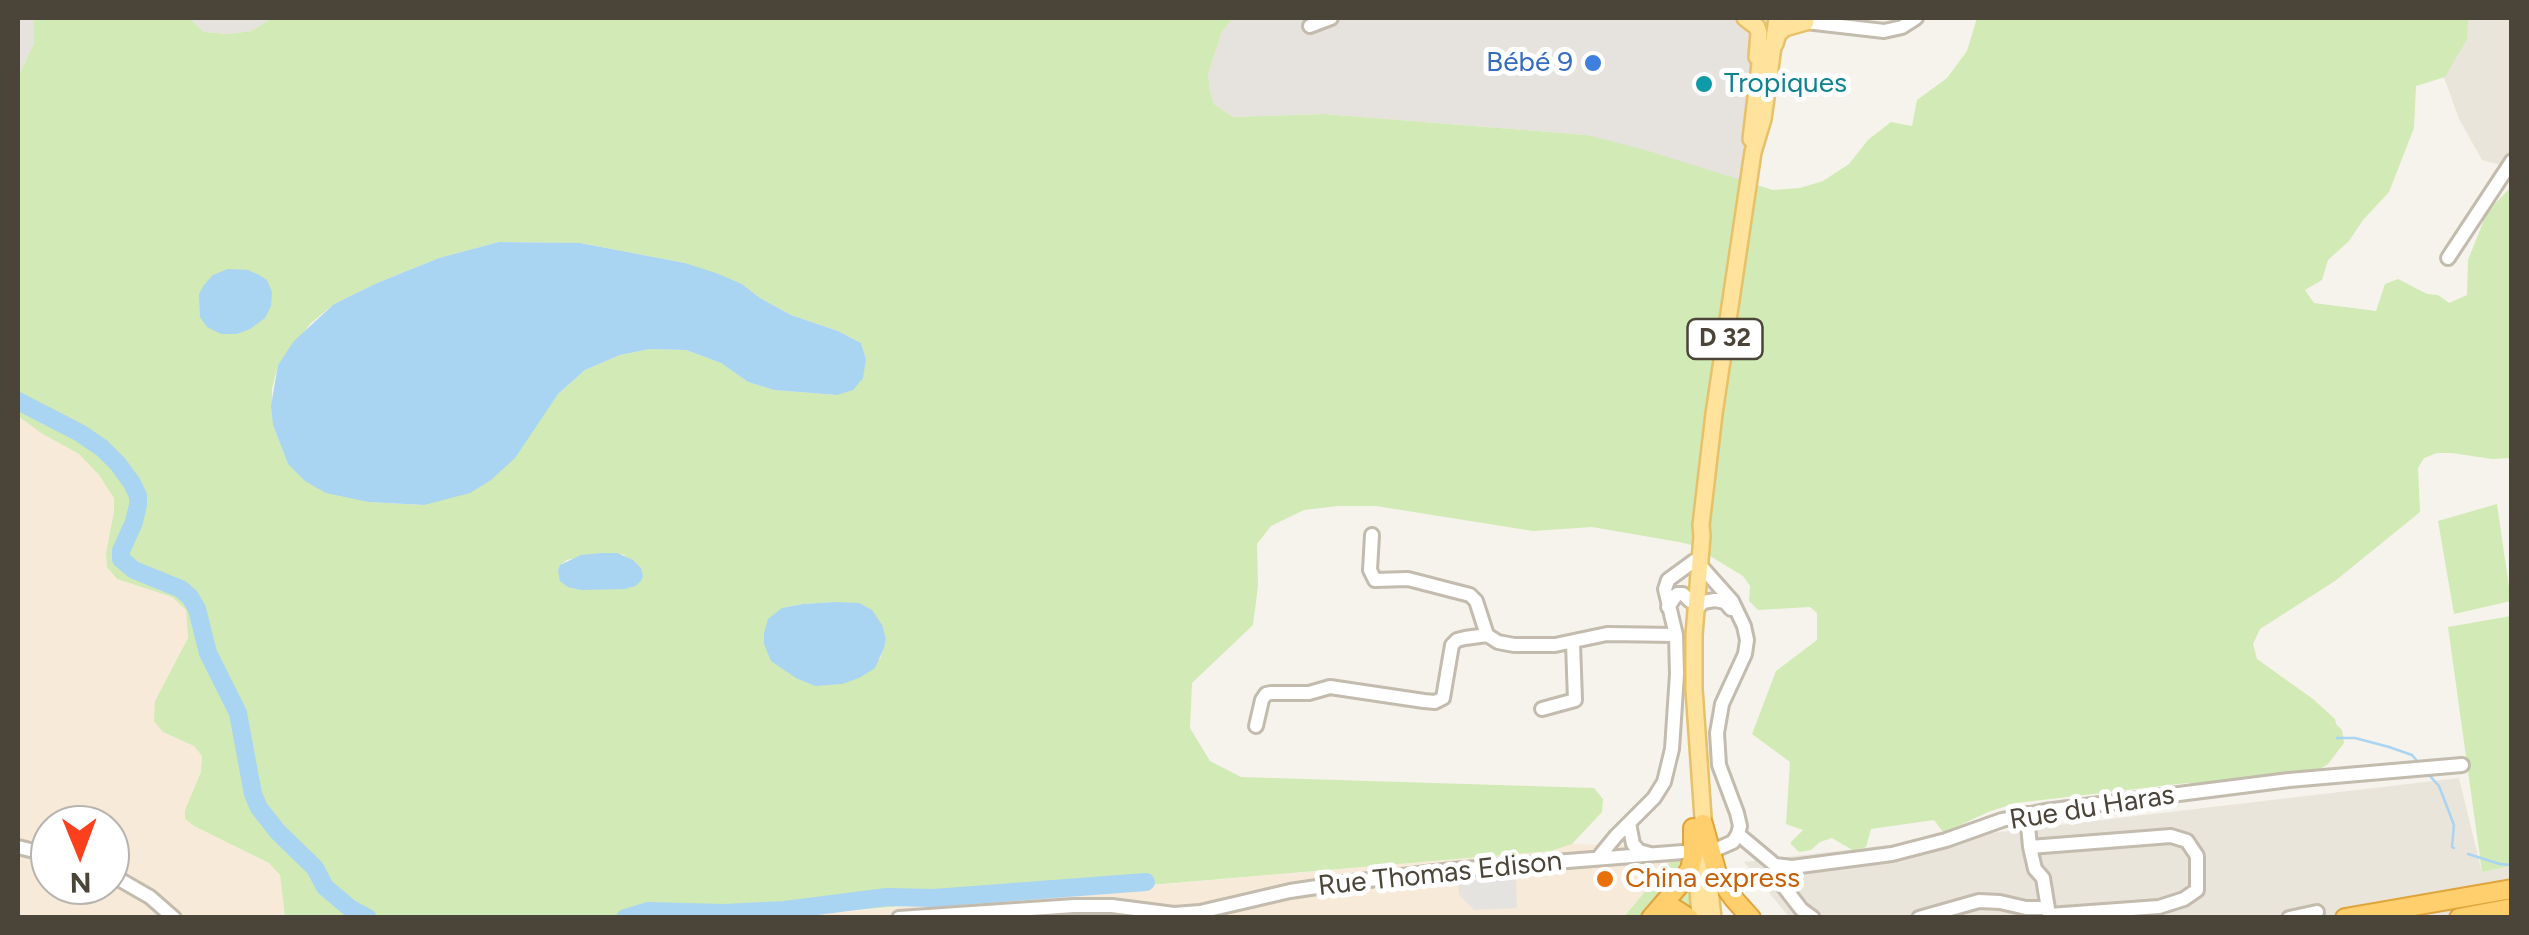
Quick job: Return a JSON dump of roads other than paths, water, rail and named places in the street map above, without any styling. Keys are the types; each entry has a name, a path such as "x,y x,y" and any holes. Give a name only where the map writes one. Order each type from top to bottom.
{"highway":[{"path":"1650,918 1690,869 1698,826"},
{"path":"1698,826 1718,876 1751,918"},
{"path":"2345,918 2512,888"},
{"path":"1658,918 1675,909 1690,918"},
{"path":"2459,918 2512,909"},
{"path":"2481,918 2512,909"}],"main road":[{"path":"1745,18 1759,34 1764,67"},
{"name":"D 32","path":"1764,67 1766,18"},
{"name":"D 32","path":"1700,918 1686,635 1753,152 1752,115 1776,18"},
{"path":"1764,67 1780,32 1800,20"},
{"name":"D 32","path":"1698,826 1714,918"}],"street":[{"path":"1310,26 1331,18"},
{"path":"1800,20 1884,30 1896,29 1916,18"},
{"path":"2448,258 2512,161"},
{"path":"1372,535 1370,570 1375,580 1408,579 1470,595 1476,601 1487,634 1498,642 1572,643 1622,633 1686,635"},
{"path":"1598,858 1664,782 1686,635 1664,592 1666,584 1696,562 1732,601 1746,634 1747,649 1725,696 1718,733 1720,765 1737,813 1738,834 1733,842 1717,849"},
{"path":"1668,606 1677,594 1684,594 1693,606 1707,600 1722,601 1741,620"},
{"path":"1256,726 1262,700 1271,693 1308,693 1330,687 1435,702 1443,698 1452,645 1457,640 1487,634"},
{"path":"1542,710 1575,700 1572,643"},
{"name":"Rue du Haras","path":"1779,867 1892,854 2027,814 2289,780 2462,766"},
{"path":"2027,814 2030,847 2035,869 2043,878 2049,913"},
{"path":"1630,823 1633,844 1639,851 1652,854"},
{"path":"1738,834 1779,867 1781,883 1813,918"},
{"path":"1919,918 1985,901 2049,913 2154,908 2184,899 2196,890 2197,856 2187,841 2170,836 2030,847"},
{"name":"Rue Thomas Edison","path":"899,918 1074,906 1112,906 1174,914 1200,912 1344,883 1452,870 1684,852"},
{"path":"130,886 174,918"},
{"path":"2289,918 2317,912"}],"water":[{"path":"499,242 580,243 685,263 716,273 742,284 791,315 861,343 866,359 863,378 853,390 837,395 774,390 748,382 721,363 686,350 650,349 620,355 585,370 558,394 515,458 470,493 424,505 369,502 326,493 305,481 288,464 273,425 271,406 278,365 294,341 334,304 377,283 439,258"},
{"path":"228,269 259,275 267,280 272,292 265,318 237,334 221,334 207,327 200,317 199,294 204,285 213,275"},
{"path":"617,553 633,560 641,568 641,581 625,589 581,590 560,581 560,565 581,555"},
{"path":"859,603 872,610 882,625 886,639 875,668 842,684 815,686 771,661 764,644 768,619 782,608"}],"waterway":[{"path":"18,401 102,448 132,483 138,505 121,559 134,570 181,589 190,597 208,653 238,713 259,808 315,868 325,887 368,918"},
{"path":"2337,738 2355,738 2389,747 2412,755 2418,762"},
{"path":"2429,775 2439,786 2454,825 2454,848"},
{"path":"2468,854 2512,865"},
{"path":"625,918 648,911 785,910 887,897 934,898 1146,882"}],"place":[{"name":"Bébé 9","path":"1593,63"},
{"name":"Tropiques","path":"1704,84"},
{"name":"China express","path":"1605,879"}]}
